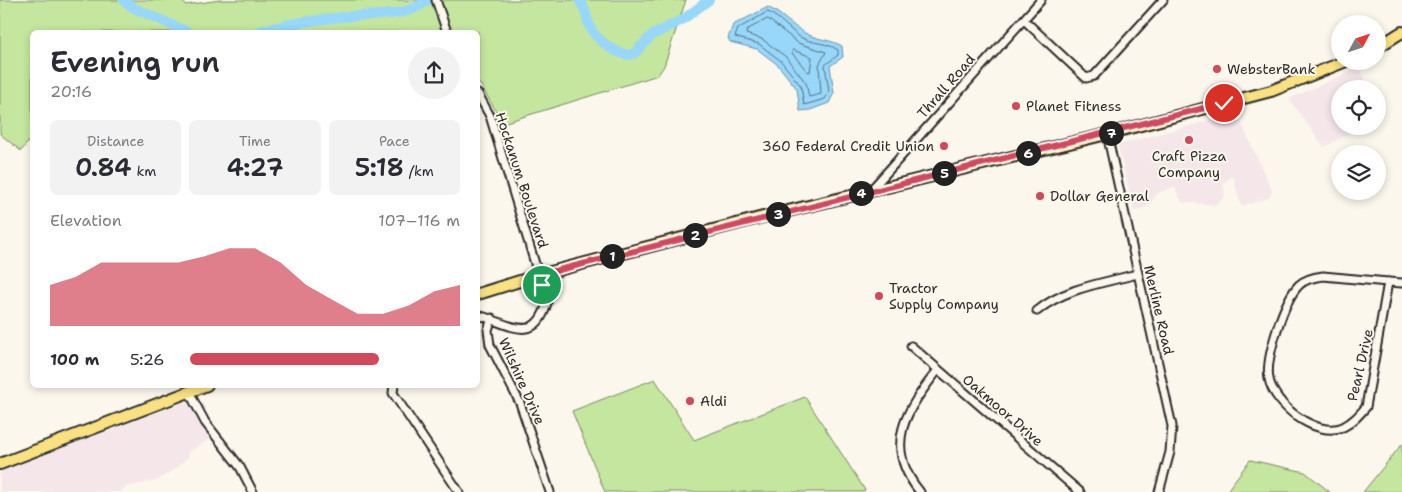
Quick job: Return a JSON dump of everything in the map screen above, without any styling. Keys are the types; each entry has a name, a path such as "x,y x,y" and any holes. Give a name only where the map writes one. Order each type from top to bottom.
{"main road":[{"path":"1386,42 1402,32"},
{"path":"480,293 539,275 871,190 1107,134 1275,90 1331,67"},
{"path":"0,464 199,388"}],"street":[{"path":"436,0 446,30"},
{"name":"Thrall Road","path":"871,190 1041,0"},
{"path":"1024,20 1086,78 1094,76 1163,0"},
{"name":"Hockanum Boulevard","path":"480,98 490,116 539,275"},
{"name":"Merline Road","path":"1107,134 1172,426 1170,452 1159,492"},
{"path":"1037,311 1049,301 1067,292 1137,274"},
{"name":"Wilshire Drive","path":"539,275 547,303 544,315 534,325 522,329 510,328 492,318 488,330 490,345 520,403 550,492"},
{"name":"Pearl Drive","path":"1388,282 1366,407 1355,419 1341,428 1325,429 1312,426 1280,401 1269,380 1271,354 1293,292 1300,284 1323,276 1402,283"},
{"path":"480,315 492,318"},
{"name":"Oakmoor Drive","path":"911,346 1080,492"},
{"path":"920,492 911,482 903,463 900,446 902,428 912,405 938,370"},
{"path":"394,388 393,393 459,492"},
{"path":"189,392 205,422 240,467 253,492"}],"shaded area":[{"path":"1353,70 1361,70 1365,80 1331,80"},
{"path":"1331,80 1331,135 1346,135 1324,147 1289,99"},
{"path":"1237,113 1272,191 1269,198 1241,206 1233,176 1223,183 1225,196 1217,205 1182,202 1174,187 1158,193 1147,207 1134,211 1118,145"},
{"path":"190,400 210,439 188,452 189,456 179,466 158,480 126,487 119,492 0,492 0,471"}],"green space":[{"path":"0,0 180,0 186,5 220,0 686,0 664,66 658,75 503,123 480,84 480,30 30,30 30,140 21,151 0,134"},
{"path":"655,379 694,440 805,397 865,490 862,492 605,492 572,411"},
{"path":"1402,444 1402,492 1363,492"},
{"path":"1250,460 1305,472 1330,492 1226,492"}],"water":[{"path":"768,7 805,33 842,46 843,57 830,66 834,93 829,103 810,110 800,111 797,89 778,65 757,49 730,42 728,38 733,25"}],"waterway":[{"path":"124,0 134,8 184,30"},
{"path":"266,30 321,19 398,13 419,6 428,0"},
{"path":"579,0 589,25 596,35 612,49 630,55 635,53 652,35 682,20 709,0"}],"place":[{"name":"WebsterBank","path":"1217,69"},
{"name":"Planet Fitness","path":"1016,106"},
{"name":"Craft Pizza Company","path":"1189,140"},
{"name":"360 Federal Credit Union","path":"944,146"},
{"name":"Dollar General","path":"1040,196"},
{"name":"Tractor Supply Company","path":"879,296"},
{"name":"Aldi","path":"690,401"}],"route":[{"path":"542,285 539,275 763,217 1107,134 1224,103"}]}
